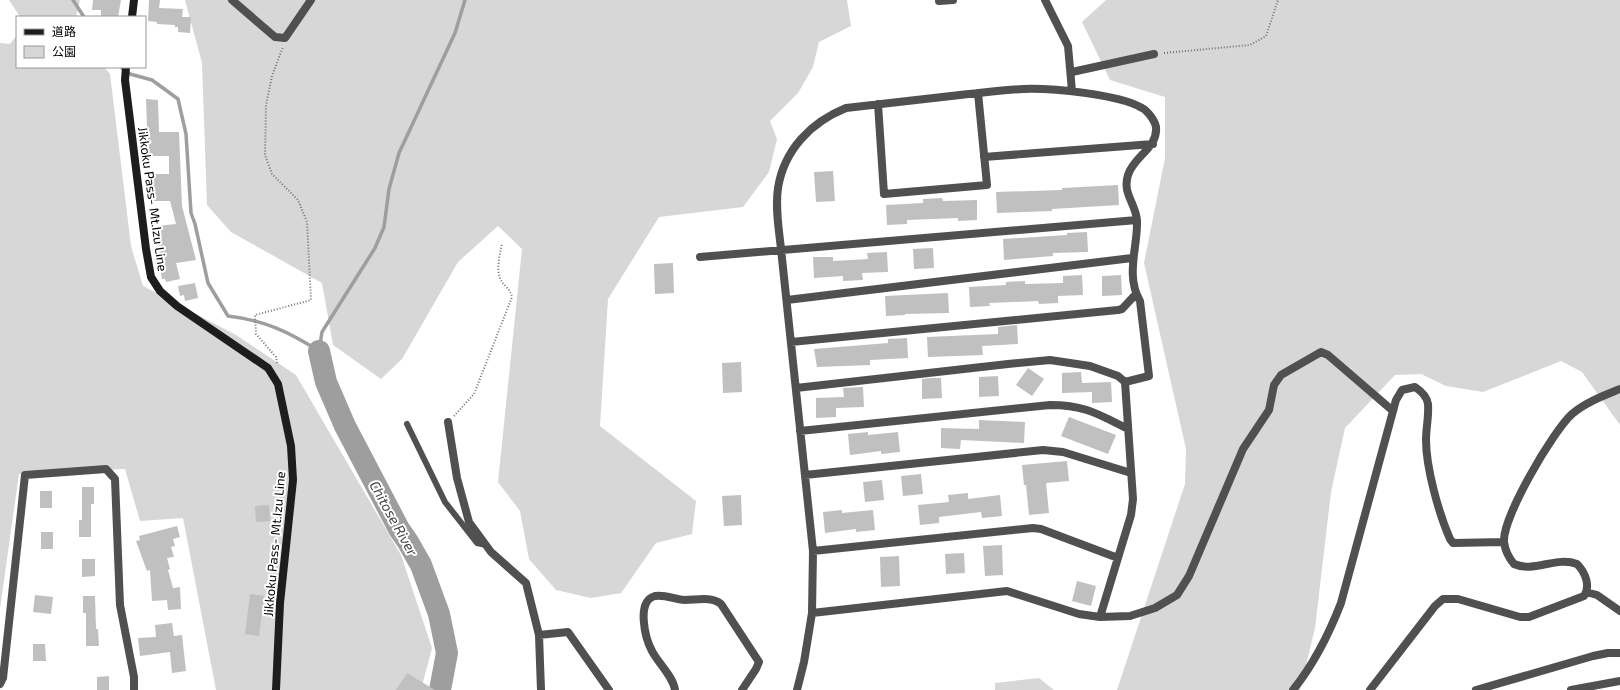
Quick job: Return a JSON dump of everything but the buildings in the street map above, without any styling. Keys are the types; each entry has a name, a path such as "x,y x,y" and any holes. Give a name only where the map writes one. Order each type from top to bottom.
{"main road":[{"path":"132,16 134,0"},
{"name":"Jikkoku Pass- Mt.Izu Line","path":"126,68 125,80 146,249 151,277 160,291 177,306 268,368 278,384 291,446 293,480 280,603 276,690"}],"street":[{"path":"232,0 275,37 285,38 311,0"},
{"path":"939,1 953,0"},
{"path":"1045,0 1068,46 1072,72 1072,91"},
{"path":"1072,72 1154,54"},
{"path":"797,690 804,662 812,613 813,551 781,249 778,189 784,165 798,142 815,125 828,115 846,108 1024,89 1072,91 1129,103 1143,108 1151,117 1156,126 1153,144 1137,158 1129,172 1125,185 1137,220 1132,258 1136,294 1140,301 1149,376 1125,382"},
{"path":"878,104 884,194 987,185 978,93"},
{"path":"984,157 1153,144"},
{"path":"700,257 1137,220"},
{"path":"787,300 1132,258"},
{"path":"791,342 1118,310 1122,309 1136,294"},
{"path":"812,613 1008,591 1079,614 1100,617 1130,616 1155,608 1176,595 1189,576 1243,449 1269,410 1274,385 1281,375 1321,352 1328,355 1391,408"},
{"path":"796,388 1050,360 1090,366 1118,376 1125,382 1133,499 1131,515 1100,617"},
{"path":"1293,690 1303,678 1330,631 1341,602 1391,408 1402,390 1409,387 1415,387 1426,398 1428,403 1426,441 1428,458 1434,486 1450,539 1453,543 1504,542"},
{"path":"1370,690 1435,606 1443,599 1458,599 1520,617 1529,617 1577,600 1586,592 1586,577 1577,564 1558,562 1520,566 1510,560 1504,542 1505,533 1514,506 1563,423 1589,402 1620,389"},
{"path":"800,431 1050,405 1077,406 1128,429"},
{"path":"448,422 457,478 469,522 491,552 526,583 540,635 541,690"},
{"path":"805,475 1043,450 1064,452 1131,473"},
{"path":"0,684 3,678 25,476 106,469 115,479 120,606 134,677 134,690"},
{"path":"813,551 1033,528 1040,529 1118,558"},
{"path":"1586,592 1597,595 1620,612"},
{"path":"675,690 650,647 643,610 646,602 654,596 664,596 676,600 713,600 721,604 759,662 742,690"},
{"path":"540,635 568,632 609,690"},
{"path":"1476,690 1593,656 1608,653 1620,654"},
{"path":"1571,690 1620,681"}],"lane":[{"path":"407,424 445,502 478,543 486,545"}],"path":[{"path":"1154,54 1250,45 1266,36 1278,0"},
{"path":"279,370 276,357 256,334 255,315 311,300 307,222 298,200 272,174 265,155 266,105 272,76 285,38"},
{"path":"448,422 474,394 512,297 510,289 500,280 498,269 502,243"}],"green space":[{"path":"9,0 80,0 76,16 19,16"},
{"path":"185,0 847,0 851,26 819,42 813,67 798,93 770,121 777,139 769,172 743,207 659,217 608,299 600,426 696,501 692,534 656,543 621,593 591,598 556,590 529,559 520,511 498,482 522,249 498,226 458,262 402,359 381,379 333,345 322,283 231,232 207,205 202,63"},
{"path":"1106,0 1620,0 1620,425 1582,372 1561,361 1483,392 1446,386 1421,374 1395,375 1345,428 1331,492 1315,628 1300,690 1117,690 1185,484 1186,449 1144,263 1165,158 1165,97 1110,80 1082,22"},
{"path":"16,36 16,68 105,68 110,74 131,246 143,286 236,335 296,375 401,555 432,648 421,690 216,690 183,518 140,521 125,469 19,474 0,609 0,43 10,44"},
{"path":"1039,678 1054,690 995,690 995,683"}],"waterway":[{"path":"73,0 83,16"},
{"name":"Chitose River","path":"122,68 130,74 152,80 178,99 186,134 191,213 195,224 208,283 228,316 253,320 276,328 319,351 322,332 375,248 384,227 389,189 399,153 455,33 465,0"},
{"name":"Chitose River","path":"319,351 326,382 345,426 399,529 421,565 439,614 447,653 440,690"}]}
